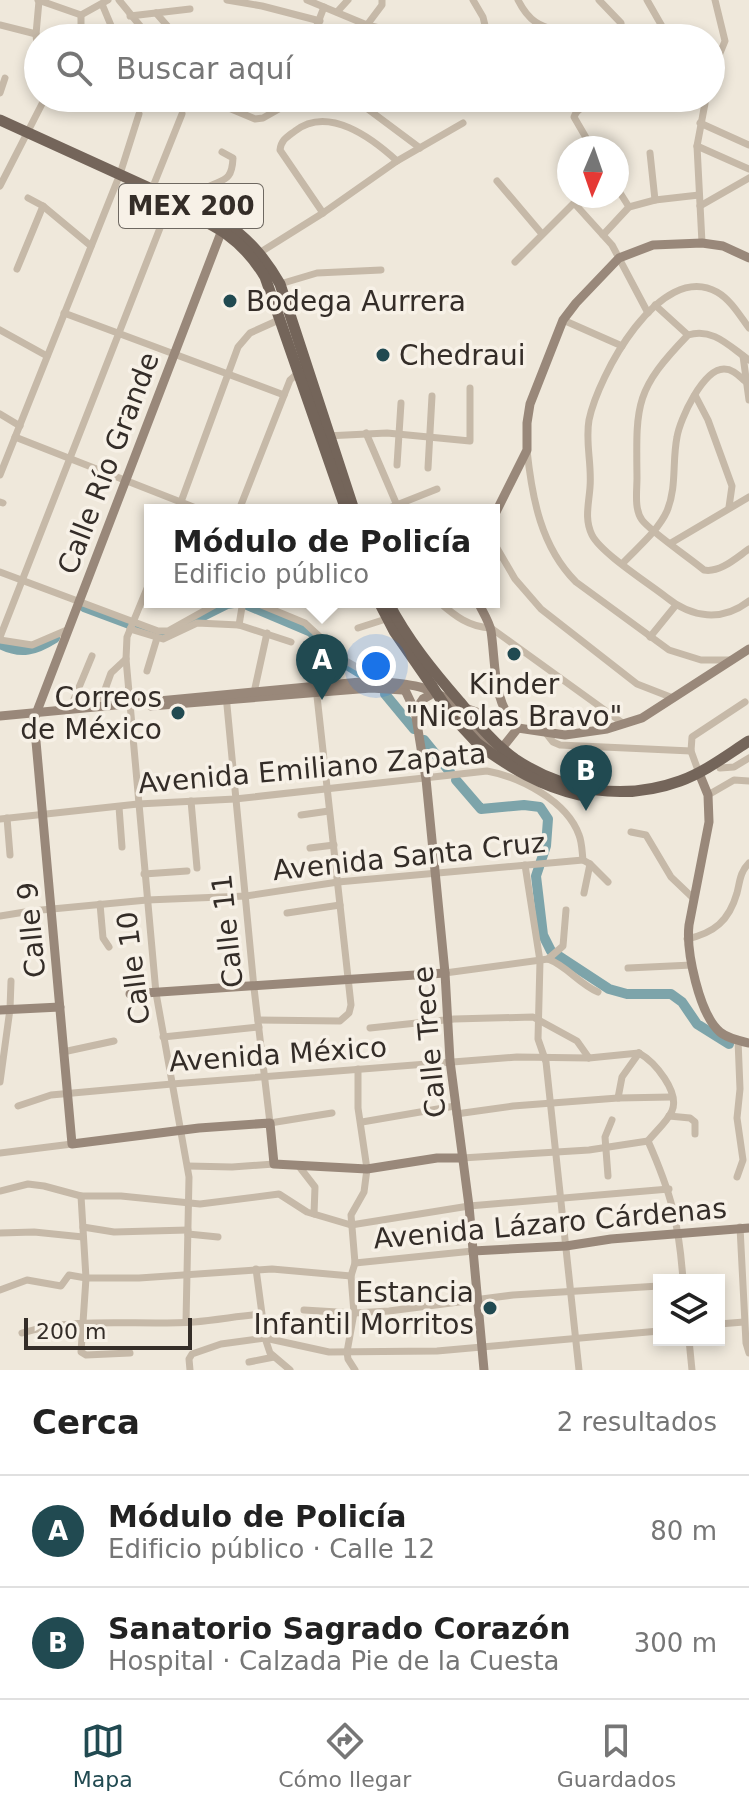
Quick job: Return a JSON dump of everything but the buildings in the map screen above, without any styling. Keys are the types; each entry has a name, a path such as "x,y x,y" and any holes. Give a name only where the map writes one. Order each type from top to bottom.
{"main road":[{"name":"MEX 200","path":"0,120 193,207 238,231 280,284 286,317 344,504"},
{"name":"MEX 200","path":"0,126 27,134"},
{"name":"MEX 200","path":"119,176 169,205 222,230 257,255 286,317"},
{"name":"MEX 200","path":"325,436 352,504"},
{"path":"381,608 451,715 478,744 546,776 584,788 638,791 700,776 720,768 749,748"},
{"path":"392,608 419,651 433,685 465,708 502,754"},
{"path":"700,776 749,741"}],"street":[{"path":"37,24 38,0 81,15 105,2 112,24"},
{"path":"119,0 137,24"},
{"path":"227,0 320,21"},
{"path":"307,0 365,24"},
{"path":"337,12 348,0"},
{"path":"368,24 382,5 382,0"},
{"path":"473,0 485,24"},
{"path":"518,0 533,22 538,24"},
{"path":"599,0 621,24"},
{"path":"647,0 661,24"},
{"path":"715,0 721,24"},
{"path":"319,24 324,7"},
{"path":"130,16 190,9"},
{"path":"156,13 166,24"},
{"path":"81,15 81,24"},
{"path":"0,25 24,31"},
{"path":"0,93 5,78"},
{"path":"0,186 39,112"},
{"path":"242,112 255,119 274,112"},
{"path":"372,112 420,148"},
{"path":"576,112 576,123 584,136"},
{"path":"702,243 697,146 703,112"},
{"path":"0,475 4,453 20,426 119,176 139,114"},
{"path":"152,189 182,114"},
{"path":"323,213 280,150 282,140 303,124 320,122 349,128 375,140 397,161"},
{"path":"257,255 397,161 463,123"},
{"path":"700,123 749,145"},
{"path":"697,146 749,169"},
{"path":"193,207 207,188 227,178 234,162 233,158 222,152"},
{"path":"650,153 655,200"},
{"path":"700,206 749,178"},
{"path":"497,181 542,234"},
{"path":"629,207 655,200 699,195"},
{"path":"28,198 43,206 91,246"},
{"path":"515,262 574,203 619,258 648,313"},
{"path":"67,630 32,645 0,638 169,205"},
{"path":"17,269 43,206"},
{"path":"603,235 628,208"},
{"name":"Calle Río Grande","path":"34,716 222,230"},
{"path":"730,660 701,660 682,656 650,637 576,582 553,555 536,506 527,450 527,423 530,404 563,320 619,258 653,245 702,243 723,246 749,258"},
{"path":"280,284 317,273 381,270"},
{"path":"749,328 724,296 703,287 672,292 655,305 622,346 590,416 587,432 590,485 587,519 594,540 676,605 696,614 716,616 738,609 749,601"},
{"path":"655,305 688,335"},
{"path":"64,313 284,395"},
{"path":"181,504 243,339 286,317"},
{"path":"563,320 622,346"},
{"path":"0,330 47,356"},
{"path":"749,400 745,381 746,358 732,346 705,332 688,335 653,373 638,412 638,510 644,523 704,570 711,571 749,549"},
{"path":"623,563 666,513 673,492 677,437 695,395 711,373 722,369 730,370 745,381"},
{"path":"241,504 290,380 303,370"},
{"path":"325,436 366,433 470,441 470,388"},
{"path":"695,395 708,420 732,486 729,507"},
{"path":"428,468 432,396"},
{"path":"397,465 401,403"},
{"path":"0,414 20,426"},
{"path":"366,433 397,504"},
{"path":"15,437 125,480 176,504"},
{"path":"500,504 527,450"},
{"path":"671,543 748,497 732,486"},
{"path":"404,504 437,489"},
{"path":"500,553 515,579 541,609 637,684 673,698"},
{"path":"0,572 78,601 157,638 169,638 197,623 239,625 291,642"},
{"path":"99,706 111,673 126,659 132,626 144,596"},
{"path":"650,637 676,605"},
{"path":"201,612 203,608"},
{"path":"132,626 164,631 209,608"},
{"path":"239,625 242,608"},
{"path":"274,608 314,630 346,661 367,673 371,684"},
{"path":"446,608 459,619 491,628 624,724"},
{"path":"481,608 491,628 499,694 506,713 518,728 546,733 565,735 590,732 642,718 749,649"},
{"path":"358,628 386,619"},
{"path":"253,694 267,633"},
{"path":"147,671 157,638"},
{"path":"70,709 92,656"},
{"name":"Calle 10","path":"126,659 156,993 188,1166 186,1322"},
{"path":"371,684 405,690 433,685"},
{"path":"0,719 371,684 429,688 450,700 502,754"},
{"path":"415,711 433,685"},
{"path":"433,685 447,705 502,754"},
{"path":"163,1037 258,1024 340,1021 345,1018 351,1005 316,688"},
{"name":"Calle Trece","path":"405,690 415,711 426,779 445,973 450,1061 469,1206 484,1370"},
{"name":"Calle 11","path":"226,696 274,1164"},
{"path":"737,1177 743,1160 738,1129 745,1089 744,1042 721,1033 711,1021 692,965 687,939 709,822 708,795 691,751 692,737 745,702"},
{"path":"34,716 70,709 131,705"},
{"path":"465,708 485,715 506,713"},
{"name":"Calle 9","path":"34,716 72,1144"},
{"path":"502,754 518,728"},
{"path":"546,733 560,745 691,751"},
{"path":"720,768 734,767 749,758"},
{"name":"Avenida Emiliano Zapata","path":"4,818 138,804 235,799 487,771 525,785 551,800 569,819 580,837 586,862"},
{"path":"708,795 734,780 749,781"},
{"path":"191,801 197,868"},
{"path":"119,807 122,847"},
{"path":"301,815 329,811"},
{"path":"4,818 10,855"},
{"path":"631,832 646,835 671,877 693,898"},
{"path":"310,848 334,845"},
{"path":"586,862 608,882"},
{"path":"584,893 586,862"},
{"name":"Avenida Santa Cruz","path":"0,916 147,900 246,896 436,872 586,862"},
{"path":"687,939 710,934 718,927 732,906 740,875 749,863"},
{"path":"525,865 546,960 538,1039 544,1055 557,1151 579,1370"},
{"path":"144,874 187,871"},
{"path":"100,904 103,938 109,947"},
{"path":"287,913 340,905"},
{"path":"546,960 563,946 566,910"},
{"path":"130,994 348,981 546,960 558,962 580,983 598,992"},
{"path":"628,968 692,965"},
{"path":"0,1082 5,1010 11,981"},
{"path":"5,1010 60,1007"},
{"path":"370,1028 447,1020 533,1017 577,1041 589,1058"},
{"path":"63,1052 114,1041"},
{"path":"188,1166 274,1164 367,1169 437,1158 605,1148 648,1141 673,1109 661,1072 639,1053 622,1077 618,1098"},
{"name":"Avenida México","path":"18,1106 39,1098 67,1094 172,1084 450,1061 544,1055 589,1058 639,1053"},
{"path":"355,1370 347,1352 354,1313 351,1276 355,1263 351,1225 353,1208 366,1184 367,1169 358,1108 358,1069"},
{"path":"362,1122 455,1110 671,1097"},
{"path":"0,1153 270,1123 332,1113"},
{"path":"669,1116 690,1118 695,1122 695,1134"},
{"path":"608,1176 605,1137 612,1120"},
{"path":"738,1129 749,1132"},
{"path":"648,1141 669,1189 680,1235 683,1274"},
{"path":"298,1165 315,1187 314,1214"},
{"path":"0,1191 28,1184 81,1196 121,1196 188,1204 225,1203 271,1193 279,1194 298,1208 351,1225 469,1206 669,1189"},
{"path":"81,1196 86,1278 81,1352 130,1353"},
{"path":"744,1228 744,1322 749,1353"},
{"name":"Avenida Lázaro Cárdenas","path":"355,1263 744,1228"},
{"path":"0,1233 188,1232 218,1237"},
{"path":"0,1290 27,1280 61,1286 69,1275 86,1278 187,1275 256,1269 351,1276"},
{"path":"22,1333 84,1323 186,1322 262,1314 256,1269"},
{"path":"304,1310 354,1313 440,1306 478,1299 653,1286"},
{"path":"725,1324 744,1322"},
{"path":"190,1370 192,1354 221,1344 265,1338 317,1350 347,1352 482,1348 653,1332"},
{"path":"265,1338 267,1348 274,1357 290,1370"},
{"path":"690,1346 692,1370"},
{"path":"249,1362 274,1357"}],"waterway":[{"path":"84,607 159,635 219,608"},
{"path":"254,608 311,632 337,659 360,673"},
{"path":"0,644 28,650 55,638"},
{"path":"385,694 414,729"},
{"path":"424,740 450,772"},
{"path":"456,780 481,809 524,805 540,807 548,819 546,846 536,876 543,935 551,951 609,989 627,994 671,994 682,1002 697,1024 729,1044"}],"place":[{"name":"Bodega Aurrera","path":"230,301"},
{"name":"Chedraui","path":"383,355"},
{"name":"Kinder \"Nicolas Bravo\"","path":"514,654"},
{"name":"Módulo de Policía","path":"322,700"},
{"name":"Correos de México","path":"178,713"},
{"name":"Sanatorio Sagrado Corazón","path":"586,811"},
{"name":"Estancia Infantil Morritos","path":"490,1308"}]}
